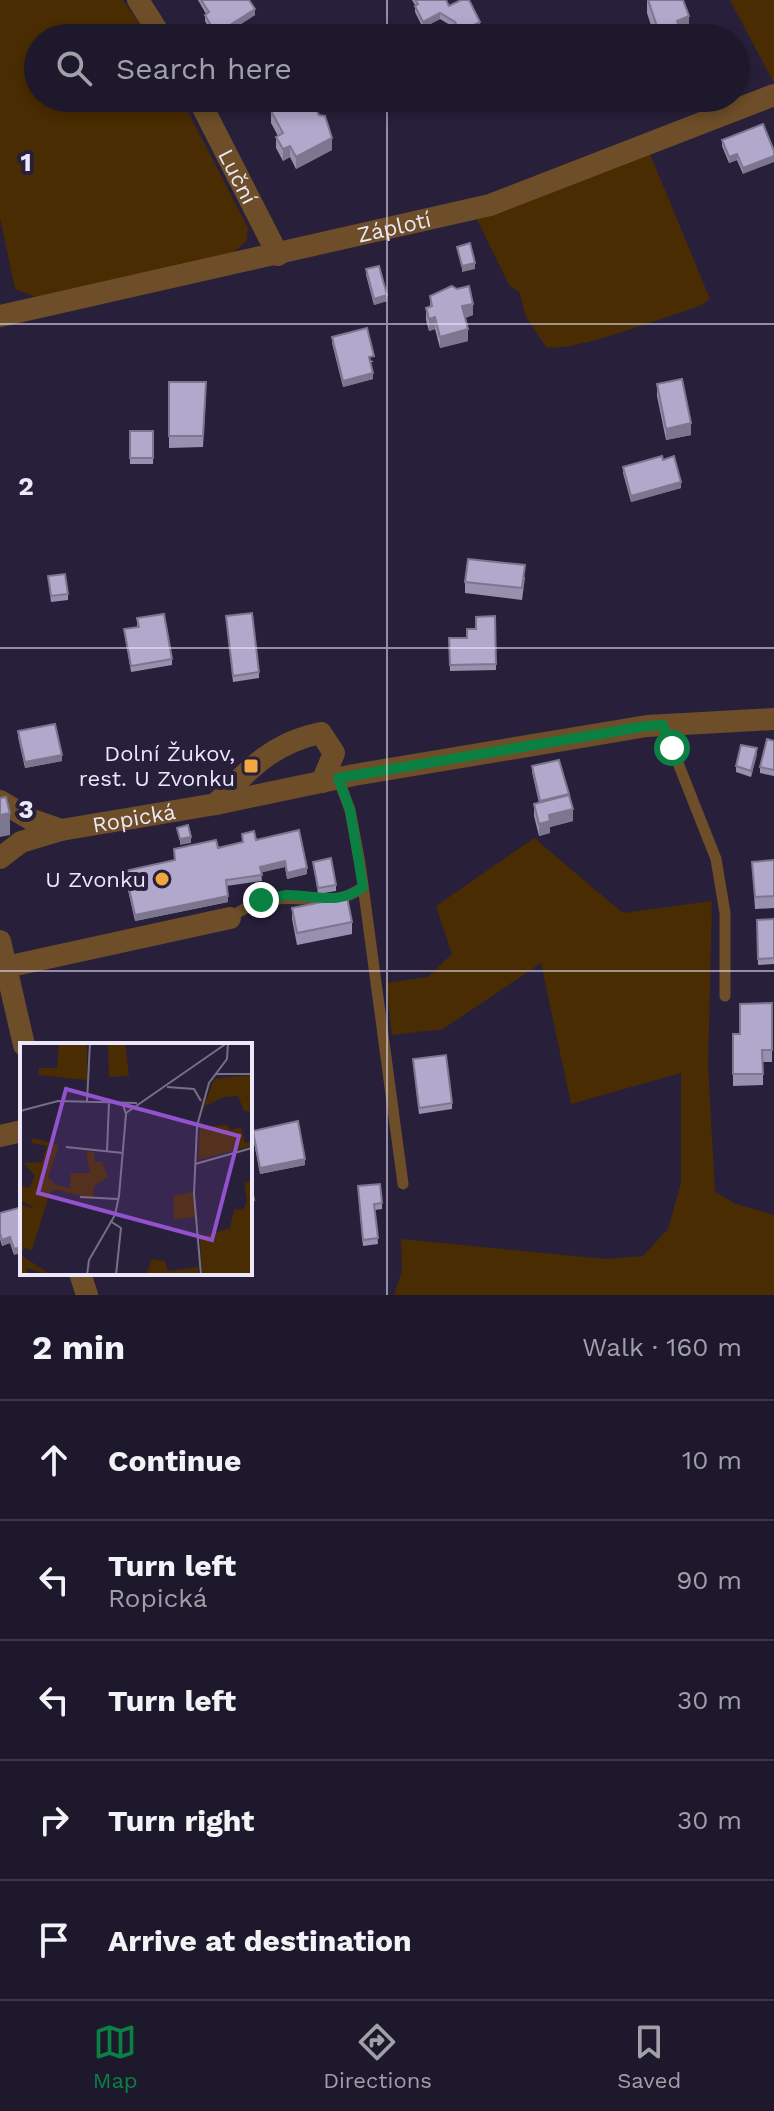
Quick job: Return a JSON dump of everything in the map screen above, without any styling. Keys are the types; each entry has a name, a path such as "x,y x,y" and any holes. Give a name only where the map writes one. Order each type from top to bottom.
{"street":[{"path":"138,0 153,24"},
{"name":"Záplotí","path":"750,104 774,95"},
{"name":"Luční","path":"205,112 278,255"},
{"name":"Záplotí","path":"0,316 490,205 730,112"},
{"name":"Ropická","path":"0,858 21,842 61,830 216,804 330,780 663,725 774,719"},
{"path":"216,804 251,766 293,739 321,733 334,753 330,780"},
{"path":"0,801 32,820 61,830"},
{"path":"6,967 230,918"},
{"path":"0,941 24,1043"},
{"path":"0,1136 20,1131"},
{"path":"81,1275 87,1295"}],"lane":[{"path":"663,725 716,859 725,913 725,996"},
{"path":"330,780 350,810 403,1184"},
{"path":"230,918 261,900 287,895 336,900 350,897 363,887"}],"shaded area":[{"path":"0,0 123,0 139,24 24,24 24,112 188,112 248,228 246,242 228,256 39,298 15,289 0,218"},
{"path":"730,0 774,0 774,83 750,38 750,24 743,24"},
{"path":"648,149 710,299 700,306 598,339 577,345 546,347 525,315 520,293 509,285 477,219"},
{"path":"534,838 623,913 712,901 708,1065 715,1192 736,1204 774,1215 774,1295 394,1295 402,1271 401,1239 604,1259 643,1256 668,1229 681,1183 681,1073 571,1104 541,963 443,1029 392,1035 386,983 428,977 452,954 436,906"}],"building":[{"path":"201,0 249,0 255,9 232,24 210,24 205,15 209,12"},
{"path":"415,0 446,0 449,6 469,0 480,22 456,24 440,13 423,22 415,6 418,4"},
{"path":"648,0 683,0 689,16 677,21 678,24 656,24"},
{"path":"272,112 317,112 325,116 332,138 296,157 290,146 283,149 276,137 283,133"},
{"path":"763,124 774,156 743,168 737,154 729,157 722,140"},
{"path":"470,243 475,263 462,266 457,247"},
{"path":"379,266 387,295 374,299 366,269"},
{"path":"452,286 457,289 469,286 473,304 462,306 468,329 440,337 435,317 429,319 426,308 432,306 430,296"},
{"path":"367,328 374,356 369,357 373,373 343,381 332,337"},
{"path":"682,379 691,423 666,429 657,384"},
{"path":"169,382 206,382 203,436 169,436"},
{"path":"130,431 153,431 153,458 130,458"},
{"path":"662,456 663,460 674,456 681,482 631,496 623,467"},
{"path":"468,559 525,565 522,588 465,582"},
{"path":"65,574 68,594 51,596 48,576"},
{"path":"252,613 259,672 233,676 226,616"},
{"path":"164,614 172,659 131,666 124,629 139,627 137,618"},
{"path":"495,616 496,664 450,665 449,638 467,638 467,629 476,629 476,617"},
{"path":"55,724 62,755 25,762 18,731"},
{"path":"767,739 774,741 774,770 760,767"},
{"path":"741,745 757,748 751,771 736,766"},
{"path":"559,760 569,794 540,801 532,766"},
{"path":"569,795 573,809 549,815 550,821 539,824 534,804"},
{"path":"6,797 10,813 0,815 0,798"},
{"path":"188,825 191,837 180,839 177,828"},
{"path":"299,830 307,868 287,873 285,861 260,867 262,875 226,880 228,896 135,915 125,871 175,860 174,849 216,840 218,848 243,842 242,834 254,831 256,840"},
{"path":"331,858 336,885 318,888 313,862"},
{"path":"774,860 774,896 755,897 752,862"},
{"path":"347,897 352,922 297,933 292,908"},
{"path":"774,919 774,958 758,959 757,920"},
{"path":"772,1003 772,1050 762,1050 763,1074 733,1074 733,1034 740,1034 740,1004"},
{"path":"446,1055 452,1103 419,1108 413,1059"},
{"path":"298,1121 305,1159 260,1168 253,1131"},
{"path":"380,1184 382,1203 374,1204 378,1238 363,1240 358,1186"},
{"path":"20,1208 20,1248 14,1249 10,1237 2,1240 0,1213"}],"place":[{"name":"Dolní Žukov, rest. U Zvonku","path":"251,766"},
{"name":"U Zvonku","path":"162,879"}],"route":[{"path":"261,900 287,895 336,900 350,897 363,887 350,810 338,778 647,726 663,725 672,748"}]}
